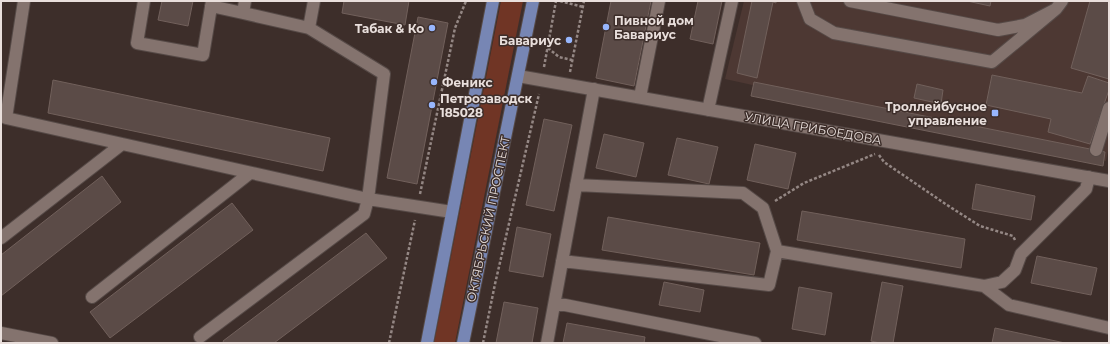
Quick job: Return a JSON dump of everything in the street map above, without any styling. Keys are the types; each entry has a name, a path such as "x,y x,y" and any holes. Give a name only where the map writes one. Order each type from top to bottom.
{"main road":[{"path":"427,343 493,1"},
{"name":"ОКТЯБРЬСКИЙ ПРОСПЕКТ","path":"463,343 533,1"}],"street":[{"path":"24,1 4,118 368,199 452,212"},
{"path":"144,1 136,43 203,55 212,4 244,7 309,28 384,74 368,199 364,214 200,337"},
{"path":"309,28 314,1"},
{"path":"640,97 659,1"},
{"path":"708,110 732,1"},
{"path":"803,1 810,19 834,33 992,62 1059,5"},
{"path":"850,1 998,30 1025,25 1059,5"},
{"name":"УЛИЦА ГРИБОЕДОВА","path":"518,76 1109,181"},
{"path":"547,343 594,89"},
{"path":"1096,150 1109,108"},
{"path":"1,238 122,144"},
{"path":"92,297 250,173"},
{"path":"777,251 984,286 1002,282 1015,270 1021,254 1086,189 1089,177"},
{"path":"562,261 769,286 777,251 763,208 743,193 576,185"},
{"path":"984,286 1009,305 1109,328"},
{"path":"554,303 700,338 755,343"},
{"path":"1,333 52,343"}],"path":[{"path":"389,343 455,28 466,1"},
{"path":"483,343 496,276 542,80 556,1"},
{"path":"560,1 583,7"},
{"path":"548,48 559,57 572,60 584,1"},
{"path":"865,137 884,162 947,205 980,226 1012,236 1021,254"},
{"path":"763,208 804,182 877,153"}],"shaded area":[{"path":"501,1 523,1 455,343 434,343"},
{"name":"Троллейбусное управление","path":"744,1 1109,1 1109,146 1106,161 725,79"}],"building":[{"path":"162,1 193,1 188,26 158,20"},
{"path":"344,1 409,1 405,25 342,13"},
{"path":"611,1 651,1 634,86 596,78"},
{"path":"698,1 722,1 713,44 690,39"},
{"path":"752,1 776,1 776,3 773,2 757,78 737,73"},
{"path":"967,1 991,1 990,6"},
{"path":"1090,1 1109,1 1109,79 1071,68"},
{"path":"418,17 448,23 417,184 387,178"},
{"path":"992,75 1082,93 1088,76 1109,83 1109,90 1090,144 1048,132 1051,119 986,105"},
{"path":"53,80 330,138 323,171 48,113"},
{"path":"754,82 1105,152 1103,166 751,96"},
{"path":"917,84 943,90 941,104 914,98"},
{"path":"544,119 572,125 554,211 526,205"},
{"path":"604,134 644,143 636,177 596,168"},
{"path":"677,138 718,147 709,184 668,175"},
{"path":"755,144 796,153 788,189 747,180"},
{"path":"102,176 121,202 1,296 1,255"},
{"path":"976,184 1035,196 1031,220 972,209"},
{"path":"232,203 253,230 110,338 90,312"},
{"path":"802,211 965,239 961,268 797,240"},
{"path":"608,217 760,243 754,275 602,250"},
{"path":"517,227 551,234 543,277 509,271"},
{"path":"366,233 387,258 274,343 224,343 223,341"},
{"path":"1037,256 1097,268 1091,295 1031,283"},
{"path":"664,282 704,290 700,312 659,305"},
{"path":"882,282 903,286 893,343 871,341"},
{"path":"799,287 832,293 825,335 792,329"},
{"path":"504,302 538,308 532,343 496,343"},
{"path":"567,323 645,337 644,343 563,343"},
{"path":"995,328 1065,343 992,343"}],"place":[{"name":"Пивной дом Бавариус","path":"606,27"},
{"name":"Табак & Ко","path":"432,28"},
{"name":"Бавариус","path":"569,40"},
{"name":"Феникс","path":"434,82"},
{"name":"Петрозаводск 185028","path":"432,105"},
{"name":"Троллейбусное управление","path":"995,113"}]}
